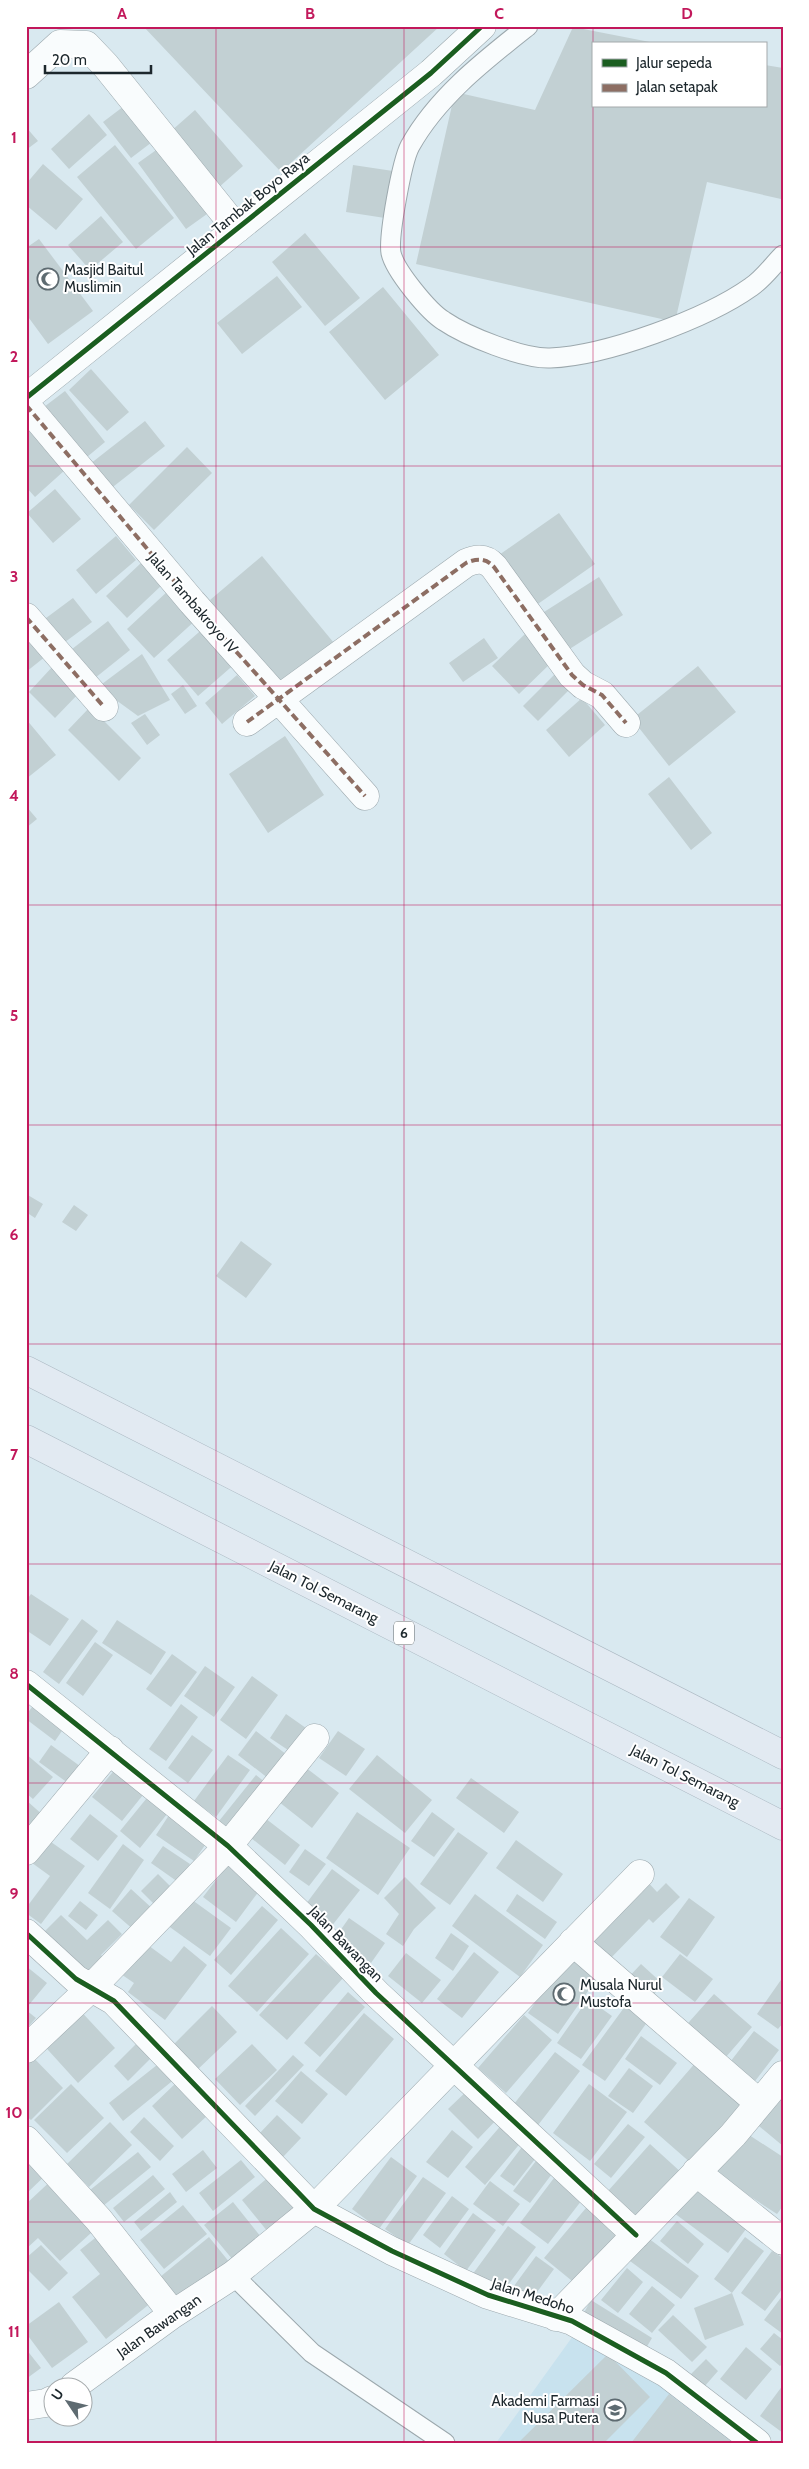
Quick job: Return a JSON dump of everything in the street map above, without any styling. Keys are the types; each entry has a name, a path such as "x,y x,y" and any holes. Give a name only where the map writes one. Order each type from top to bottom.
{"highway":[{"path":"26,1370 783,1755"},
{"name":"Jalan Tol Semarang","path":"26,1439 783,1826"}],"street":[{"name":"Jalan Tambak Boyo Raya","path":"28,396 431,73 482,26"},
{"path":"26,75 60,44 86,44 238,229"},
{"name":"Jalan Tambakroyo IV","path":"28,396 132,532 278,700 365,796"},
{"path":"247,722 466,563 480,559 490,562 494,566 577,681 602,695 626,723"},
{"path":"26,616 104,708"},
{"name":"Jalan Bawangan","path":"26,1684 228,1846 311,1925 376,1993 452,2066 636,2236"},
{"path":"26,2049 92,1987 228,1846 315,1738"},
{"path":"26,1851 110,1750"},
{"name":"Jalan Bawangan","path":"88,2376 172,2314 233,2275 314,2210 640,1874"},
{"path":"26,1933 76,1979 114,2001 314,2210"},
{"path":"573,1942 759,2103"},
{"name":"Jalan Medoho","path":"556,2317 733,2134 783,2075"},
{"path":"26,2140 99,2220 172,2314"},
{"path":"696,2172 783,2242"},
{"name":"Jalan Medoho","path":"314,2210 392,2251 488,2296 572,2322 666,2373 758,2443"},
{"path":"26,2406 42,2404"}],"lane":[{"path":"528,26 494,53 434,110 409,148 392,218 391,253 405,281 443,321 502,348 548,358 583,355 697,317 752,287 783,255"},
{"path":"233,2275 312,2352 445,2443"}],"shaded area":[{"name":"Akademi Farmasi Nusa Putera","path":"578,2329 751,2443 496,2443"}],"building":[{"path":"143,26 440,26 281,172"},
{"path":"573,27 650,42 592,42 592,108 766,108 766,65 783,68 781,199 707,182 675,322 416,264 455,92 535,110"},
{"path":"132,100 160,136 131,158 103,122"},
{"path":"195,110 243,166 218,188 170,132"},
{"path":"89,114 107,135 69,169 51,149"},
{"path":"26,127 38,141 26,150"},
{"path":"166,143 214,209 186,229 138,163"},
{"path":"115,145 174,218 136,249 77,177"},
{"path":"43,164 83,199 56,230 26,205 26,184"},
{"path":"353,165 393,171 385,218 346,212"},
{"path":"101,216 123,242 90,270 68,245"},
{"path":"305,233 360,298 325,326 272,262"},
{"name":"Masjid Baitul Muslimin","path":"39,239 93,311 48,344 26,314 26,248"},
{"path":"277,276 302,307 242,354 217,323"},
{"path":"383,287 439,355 385,400 329,332"},
{"path":"91,369 129,412 107,431 69,390"},
{"path":"65,391 105,442 81,462 40,410"},
{"path":"145,421 165,446 109,490 90,464"},
{"path":"26,427 65,470 35,497 26,487"},
{"path":"187,447 212,473 154,530 129,505"},
{"path":"55,489 81,519 53,543 27,513"},
{"path":"559,513 595,564 535,606 499,555"},
{"path":"116,536 136,560 96,594 76,570"},
{"path":"262,556 334,643 282,686 210,600"},
{"path":"141,563 162,585 127,618 106,596"},
{"path":"599,577 623,615 568,650 544,612"},
{"path":"169,590 197,619 154,658 127,629"},
{"path":"73,598 92,622 57,648 38,624"},
{"path":"108,621 130,650 90,682 67,653"},
{"path":"206,626 237,662 198,696 167,660"},
{"path":"26,631 46,656 26,672"},
{"path":"526,633 554,660 519,694 492,666"},
{"path":"484,638 498,658 463,682 449,663"},
{"path":"142,654 170,700 138,716 98,687"},
{"path":"54,665 81,691 55,718 29,692"},
{"path":"698,666 736,712 669,766 632,719"},
{"path":"557,672 572,687 538,721 523,706"},
{"path":"237,675 255,696 222,724 205,703"},
{"path":"183,685 197,706 185,714 171,694"},
{"path":"582,698 605,725 569,757 546,730"},
{"path":"90,707 141,758 119,781 68,730"},
{"path":"145,714 160,735 147,745 131,723"},
{"path":"26,719 56,755 26,779"},
{"path":"285,736 324,795 268,833 229,774"},
{"path":"669,777 712,833 691,850 648,794"},
{"path":"26,806 37,819 26,828"},
{"path":"26,1194 43,1204 35,1218 26,1212"},
{"path":"74,1205 88,1215 76,1231 62,1222"},
{"path":"241,1241 272,1264 246,1298 216,1276"},
{"path":"31,1594 69,1619 50,1646 26,1630 26,1601"},
{"path":"82,1619 98,1631 59,1684 43,1672"},
{"path":"117,1620 166,1652 151,1675 102,1643"},
{"path":"95,1642 113,1655 83,1696 66,1683"},
{"path":"172,1654 197,1672 171,1707 146,1689"},
{"path":"205,1666 235,1687 214,1717 184,1696"},
{"path":"252,1676 278,1695 246,1739 220,1720"},
{"path":"36,1702 66,1725 55,1741 26,1719 26,1715"},
{"path":"181,1704 198,1717 166,1761 149,1749"},
{"path":"286,1714 313,1733 297,1756 270,1738"},
{"path":"256,1731 291,1758 273,1782 238,1755"},
{"path":"338,1731 365,1749 346,1776 319,1758"},
{"path":"192,1735 213,1750 188,1783 168,1768"},
{"path":"51,1745 84,1769 72,1786 39,1762"},
{"path":"26,1754 53,1777 33,1799 26,1793"},
{"path":"228,1755 250,1770 216,1817 194,1801"},
{"path":"377,1755 432,1800 405,1833 349,1789"},
{"path":"122,1761 151,1785 122,1821 92,1797"},
{"path":"301,1764 339,1793 312,1828 274,1798"},
{"path":"256,1775 271,1787 230,1838 215,1826"},
{"path":"471,1778 519,1812 504,1833 456,1798"},
{"path":"155,1788 175,1804 140,1848 120,1831"},
{"path":"26,1800 45,1817 26,1833"},
{"path":"173,1809 212,1835 194,1861 156,1835"},
{"path":"357,1812 410,1848 378,1895 326,1858"},
{"path":"432,1812 455,1829 434,1857 411,1841"},
{"path":"90,1814 118,1836 98,1861 70,1839"},
{"path":"261,1815 300,1845 285,1865 246,1834"},
{"path":"458,1832 488,1853 450,1905 420,1884"},
{"path":"44,1837 85,1866 41,1924 26,1913 26,1908 50,1876 28,1860"},
{"path":"516,1840 563,1874 543,1902 496,1868"},
{"path":"123,1844 144,1860 110,1909 88,1893"},
{"path":"163,1846 190,1864 178,1882 151,1863"},
{"path":"305,1849 326,1864 309,1886 289,1872"},
{"path":"230,1862 262,1887 236,1922 203,1897"},
{"path":"332,1869 360,1890 327,1932 300,1912"},
{"path":"158,1874 176,1892 159,1909 141,1891"},
{"path":"405,1877 436,1908 414,1929 403,1946 386,1934 399,1914 384,1898"},
{"path":"644,1878 657,1892 666,1883 680,1897 653,1923 649,1919 605,1964 582,1943"},
{"path":"131,1889 154,1910 135,1931 112,1911"},
{"path":"475,1894 543,1945 520,1977 452,1926"},
{"path":"517,1894 557,1922 545,1939 506,1911"},
{"path":"188,1897 231,1928 210,1956 167,1925"},
{"path":"689,1898 715,1917 687,1957 660,1937"},
{"path":"80,1901 98,1915 86,1930 68,1916"},
{"path":"262,1906 278,1920 231,1975 214,1960"},
{"path":"61,1915 87,1940 108,1920 122,1934 101,1955 107,1961 90,1977 45,1931"},
{"path":"349,1918 385,1943 371,1963 335,1938"},
{"path":"281,1928 309,1954 257,2012 228,1986"},
{"path":"451,1933 469,1946 453,1971 435,1958"},
{"path":"141,1940 171,1962 184,1946 207,1965 165,2020 128,1992 134,1983 118,1972"},
{"path":"474,1952 499,1972 462,2018 437,1999"},
{"path":"406,1953 441,1980 422,2003 388,1976"},
{"name":"Musala Nurul Mustofa","path":"570,1953 600,1974 558,2034 528,2013"},
{"path":"316,1954 343,1978 287,2040 259,2015"},
{"path":"680,1954 713,1979 695,2002 662,1977"},
{"path":"641,1964 663,1984 647,2002 624,1982"},
{"path":"26,1966 47,1983 28,2006 26,2005"},
{"path":"783,1977 783,2023 778,2029 757,2014"},
{"path":"348,1992 365,2007 320,2057 304,2043"},
{"path":"714,1994 752,2027 719,2065 681,2031"},
{"path":"588,1999 612,2016 581,2059 557,2043"},
{"path":"626,2005 648,2021 605,2081 582,2065"},
{"path":"76,2006 115,2048 78,2083 39,2040"},
{"path":"212,2006 237,2032 195,2072 171,2047"},
{"path":"26,2010 36,2018 26,2029"},
{"path":"364,2013 394,2039 346,2096 315,2071"},
{"path":"524,2015 552,2040 506,2093 478,2068"},
{"path":"754,2031 779,2050 752,2085 727,2066"},
{"path":"641,2036 677,2063 660,2085 625,2059"},
{"path":"141,2039 155,2054 128,2081 114,2066"},
{"path":"252,2044 277,2070 240,2105 215,2079"},
{"path":"26,2050 63,2088 31,2120 26,2116"},
{"path":"555,2052 580,2071 535,2129 510,2109"},
{"path":"293,2055 304,2065 255,2116 245,2106"},
{"path":"162,2061 176,2078 123,2121 109,2103"},
{"path":"697,2061 745,2103 692,2164 644,2122"},
{"path":"629,2068 653,2086 633,2113 608,2096"},
{"path":"301,2071 328,2094 302,2124 275,2101"},
{"path":"177,2082 208,2115 182,2139 152,2106"},
{"path":"71,2084 104,2118 67,2153 34,2120"},
{"path":"589,2084 627,2112 590,2161 553,2133"},
{"path":"471,2087 500,2116 478,2139 448,2109"},
{"path":"783,2087 783,2146 754,2122"},
{"path":"277,2115 301,2138 283,2157 259,2134"},
{"path":"144,2117 174,2146 160,2161 130,2132"},
{"path":"110,2122 132,2145 89,2187 67,2164"},
{"path":"504,2122 523,2140 485,2185 465,2167"},
{"path":"628,2124 645,2137 611,2178 594,2164"},
{"path":"452,2130 473,2147 448,2178 426,2162"},
{"path":"743,2131 783,2157 783,2206 777,2214 716,2174"},
{"path":"525,2143 539,2154 514,2186 500,2176"},
{"path":"650,2144 683,2174 641,2221 608,2191"},
{"path":"203,2150 217,2168 186,2192 172,2174"},
{"path":"138,2152 151,2167 103,2206 90,2190"},
{"path":"542,2153 558,2166 530,2203 513,2191"},
{"path":"37,2154 52,2169 26,2194 26,2165"},
{"path":"391,2157 417,2176 379,2229 352,2209"},
{"path":"241,2160 255,2177 213,2211 199,2193"},
{"path":"272,2174 303,2211 272,2237 242,2200"},
{"path":"557,2174 585,2196 548,2244 520,2223"},
{"path":"153,2175 165,2189 124,2222 113,2208"},
{"path":"56,2176 101,2224 60,2261 38,2238 26,2249 26,2204"},
{"path":"423,2177 446,2193 408,2245 385,2229"},
{"path":"490,2181 520,2204 503,2226 473,2204"},
{"path":"699,2181 752,2221 728,2253 674,2213"},
{"path":"170,2192 177,2202 141,2231 134,2222"},
{"path":"452,2196 469,2209 440,2248 423,2235"},
{"path":"233,2202 261,2237 233,2260 204,2225"},
{"path":"591,2202 623,2229 577,2285 544,2258"},
{"path":"183,2205 207,2234 164,2269 140,2240"},
{"path":"473,2213 496,2230 466,2271 444,2254"},
{"path":"677,2221 704,2244 688,2264 660,2241"},
{"path":"508,2226 536,2247 500,2296 472,2275"},
{"path":"104,2231 157,2298 106,2339 72,2297 100,2274 80,2250"},
{"path":"209,2237 230,2263 181,2303 160,2277"},
{"path":"745,2237 764,2251 732,2293 714,2279"},
{"path":"648,2238 699,2276 681,2299 630,2261"},
{"path":"41,2245 68,2273 49,2291 26,2268 26,2258"},
{"path":"772,2251 783,2258 783,2288 765,2311 741,2293"},
{"path":"536,2256 554,2269 529,2303 511,2290"},
{"path":"627,2268 643,2282 618,2313 601,2300"},
{"path":"652,2286 675,2305 652,2333 629,2314"},
{"path":"732,2293 744,2325 705,2340 694,2308"},
{"path":"783,2295 783,2334 764,2320"},
{"path":"591,2300 652,2338 642,2355 581,2318"},
{"path":"59,2302 88,2342 52,2368 26,2333 26,2326"},
{"path":"673,2315 707,2347 692,2362 658,2330"},
{"path":"774,2333 783,2340 783,2363 780,2366 760,2349"},
{"path":"746,2347 772,2369 746,2400 720,2379"},
{"path":"26,2349 41,2368 26,2379"},
{"path":"608,2354 650,2397 604,2443 518,2443"},
{"path":"706,2359 718,2371 704,2387 691,2374"},
{"path":"783,2385 783,2433 760,2416"},
{"path":"669,2394 733,2443 631,2443"}],"marked path":[{"path":"26,405 192,602 365,796"},
{"path":"247,722 466,563 474,560 485,560 494,567 572,675 583,685 602,695 626,723"},
{"path":"26,617 104,707"}],"cycle path":[{"path":"26,398 431,73 482,26"},
{"path":"26,1684 228,1846 311,1925 376,1993 636,2235"},
{"path":"26,1933 76,1979 114,2001 314,2209 392,2251 488,2295 572,2321 666,2373 757,2443"}],"place":[{"name":"Masjid Baitul Muslimin","path":"48,279"},
{"name":"Musala Nurul Mustofa","path":"564,1994"},
{"name":"Akademi Farmasi Nusa Putera","path":"615,2410"}]}
